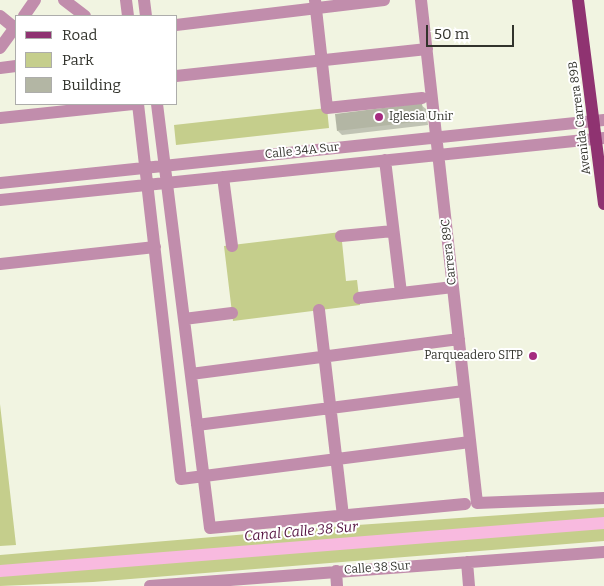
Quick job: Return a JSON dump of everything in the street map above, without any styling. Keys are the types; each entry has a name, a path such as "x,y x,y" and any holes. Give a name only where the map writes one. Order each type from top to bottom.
{"main road":[{"name":"Avenida Carrera 89B","path":"578,0 599,121 604,204"}],"street":[{"path":"25,15 35,0"},
{"path":"64,0 84,15"},
{"path":"126,0 128,15"},
{"path":"144,0 146,15"},
{"path":"178,25 315,4 384,0"},
{"name":"Carrera 89C","path":"422,0 470,442 471,504"},
{"path":"315,4 327,108 422,98"},
{"path":"0,16 15,27"},
{"path":"0,48 15,29"},
{"path":"178,76 427,49"},
{"path":"0,68 15,66"},
{"path":"0,118 64,108 114,105"},
{"path":"138,105 181,479 470,442"},
{"path":"157,105 210,528 471,504 604,498"},
{"name":"Calle 34A Sur","path":"0,183 164,164 599,121"},
{"path":"0,200 600,139"},
{"path":"385,160 401,294"},
{"path":"223,177 232,246"},
{"path":"341,236 393,230"},
{"path":"0,264 155,247"},
{"path":"359,298 453,287"},
{"path":"319,310 343,516"},
{"path":"184,319 232,314"},
{"path":"190,374 459,339"},
{"path":"197,425 464,391"},
{"name":"Calle 38 Sur","path":"150,586 604,552"},
{"path":"467,562 469,586"},
{"path":"336,571 337,586"}],"green space":[{"path":"327,108 329,128 176,145 174,125"},
{"path":"341,232 346,281 357,280 360,305 233,321 224,246"},
{"path":"0,404 16,545 0,546"},
{"path":"604,508 604,541 93,582 0,586 0,555 343,526"}],"building":[{"name":"Iglesia Unir","path":"422,103 424,121 337,131 335,114"}],"waterway":[{"name":"Canal Calle 38 Sur","path":"0,571 604,523"}],"place":[{"name":"Iglesia Unir","path":"379,117"},
{"name":"Parqueadero SITP","path":"533,356"}]}
